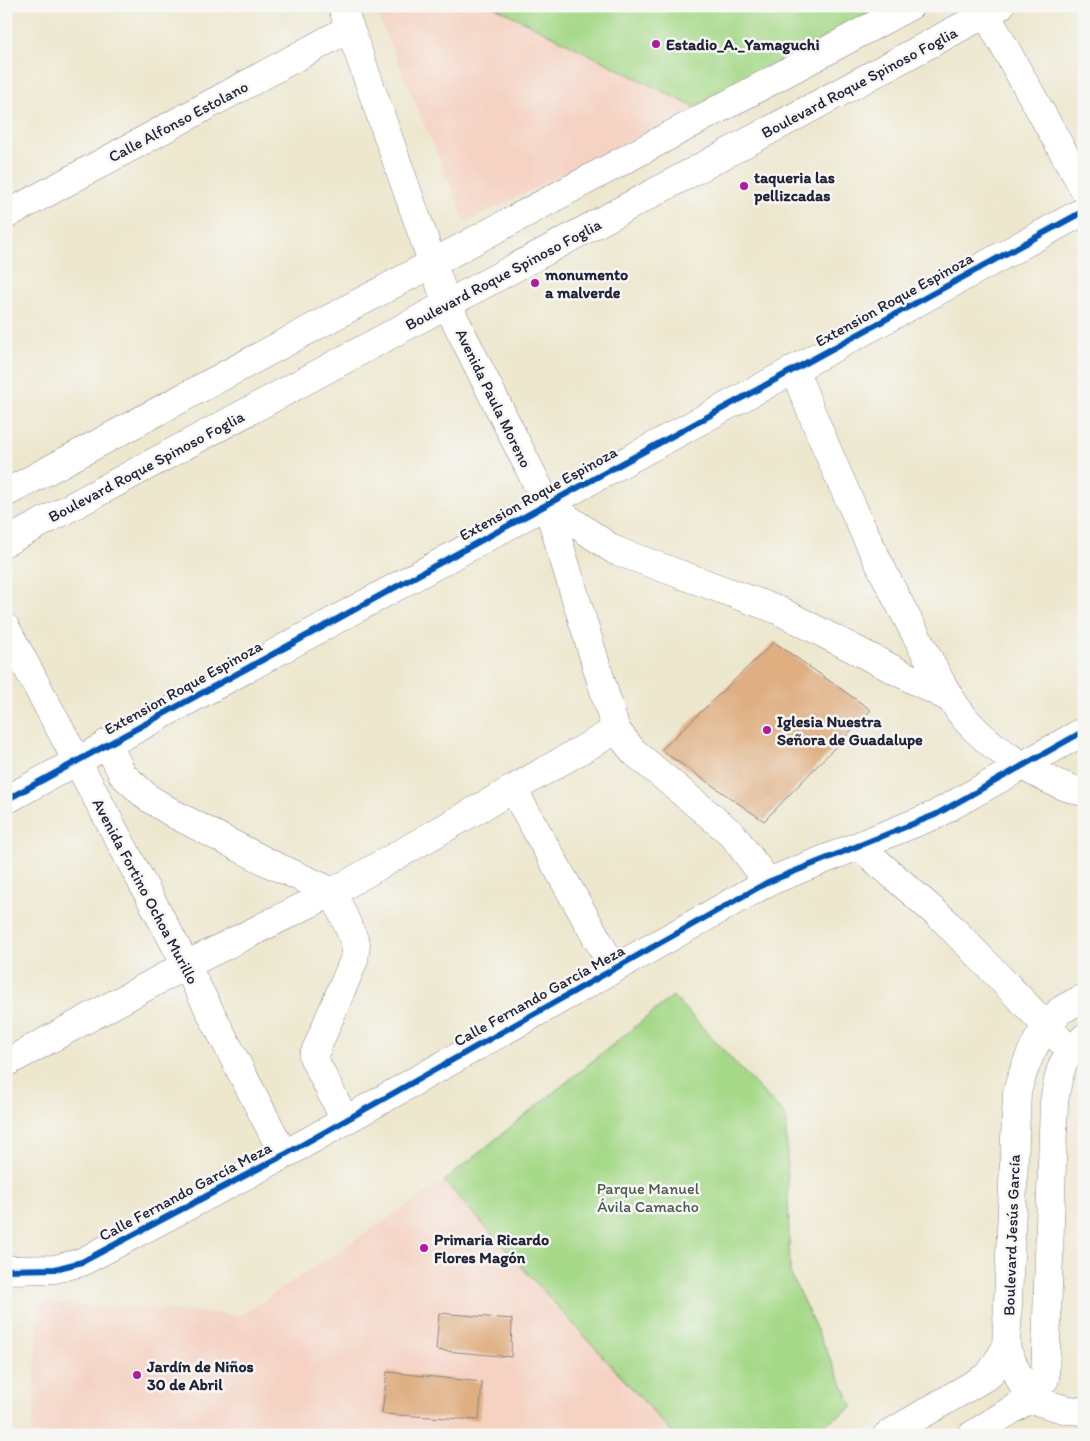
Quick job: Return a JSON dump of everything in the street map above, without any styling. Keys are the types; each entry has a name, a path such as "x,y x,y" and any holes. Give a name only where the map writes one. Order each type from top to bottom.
{"street":[{"path":"6,493 910,6"},
{"path":"993,10 1084,189"},
{"name":"Boulevard Roque Spinoso Foglia","path":"6,542 993,10"},
{"name":"Avenida Paula Moreno","path":"346,17 447,304 547,504 616,730 634,752 732,834 768,882"},
{"name":"Calle Alfonso Estolano","path":"6,215 346,17"},
{"name":"Extension Roque Espinoza","path":"6,800 76,760 1084,211"},
{"path":"794,369 825,449 881,571 950,699 969,723 1021,766 1067,788 1084,792"},
{"path":"547,504 614,550 778,610 950,699"},
{"name":"Avenida Fortino Ochoa Murillo","path":"6,628 186,965 284,1155"},
{"path":"6,1063 186,965 333,892 616,730"},
{"name":"Calle Fernando García Meza","path":"6,1270 55,1269 82,1262 284,1155 768,882 935,815 1084,731"},
{"path":"107,744 123,775 147,797 174,814 269,863 333,892 356,944 354,960 313,1057 345,1120"},
{"path":"513,789 614,970"},
{"path":"859,846 944,920 1046,1028 1077,1043 1063,1059 1054,1102 1045,1379 1029,1399 972,1435"},
{"name":"Boulevard Jesús García","path":"887,1435 989,1375 1006,1348 1017,1092 1026,1060 1046,1028 1061,1011 1084,998"},
{"path":"1006,1348 1029,1399 1067,1410 1084,1411"}],"shaded area":[{"path":"374,6 493,6 694,107 466,223"},
{"name":"Primaria Ricardo Flores Magón","path":"444,1181 674,1435 32,1435 39,1302 242,1315"}],"green space":[{"path":"493,6 883,6 694,107"},
{"name":"Parque Manuel Ávila Camacho","path":"673,996 786,1117 790,1273 853,1407 807,1435 674,1435 444,1181"}],"building":[{"name":"Iglesia Nuestra Señora de Guadalupe","path":"774,642 871,710 764,821 661,750"},
{"path":"439,1313 512,1319 511,1357 436,1350"},
{"path":"387,1372 482,1382 479,1420 382,1414"}],"cycle path":[{"path":"6,800 1084,211"},
{"path":"6,1270 55,1269 82,1262 284,1155 768,882 935,815 1084,731"}],"place":[{"name":"Estadio_A._Yamaguchi","path":"656,44"},
{"name":"taqueria las pellizcadas","path":"744,186"},
{"name":"monumento a malverde","path":"535,283"},
{"name":"Iglesia Nuestra Señora de Guadalupe","path":"767,730"},
{"name":"Primaria Ricardo Flores Magón","path":"424,1248"},
{"name":"Jardín de Niños 30 de Abril","path":"137,1375"}]}
